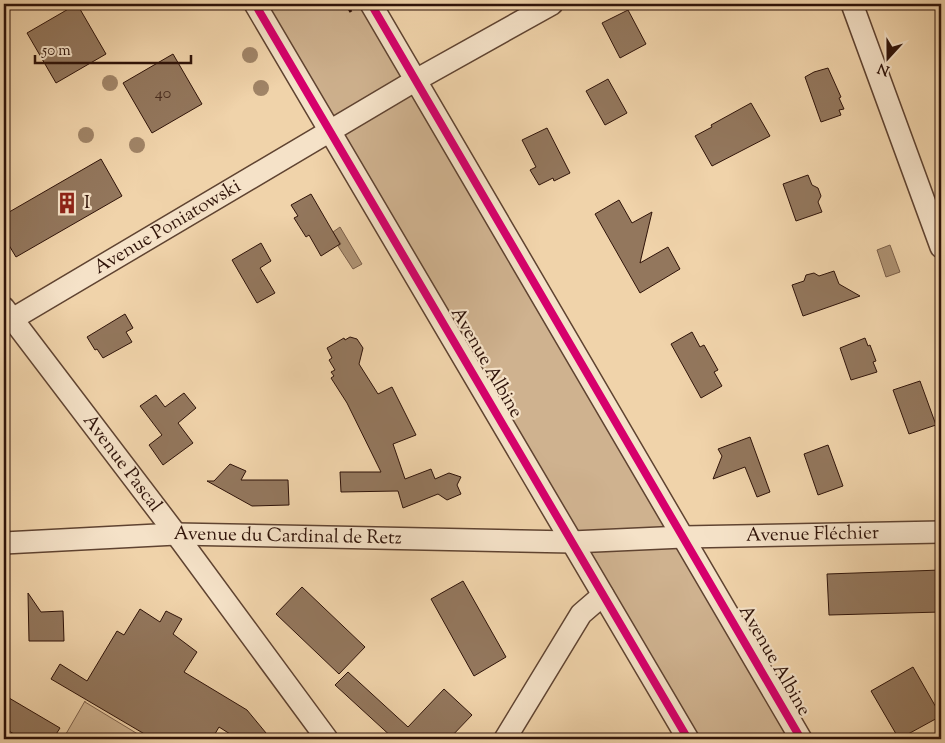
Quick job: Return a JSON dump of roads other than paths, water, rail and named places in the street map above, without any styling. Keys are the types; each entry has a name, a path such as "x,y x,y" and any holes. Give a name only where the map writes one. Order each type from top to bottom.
{"street":[{"name":"Avenue Albine","path":"256,4 688,739"},
{"name":"Avenue Albine","path":"371,4 801,739"},
{"name":"Avenue Poniatowski","path":"7,317 416,80 552,4"},
{"path":"852,4 941,247"},
{"name":"Avenue Pascal","path":"7,317 176,534 327,739"},
{"name":"Avenue Fléchier","path":"572,542 682,537 941,532"},
{"name":"Avenue du Cardinal de Retz","path":"4,543 176,534 572,542"},
{"path":"505,739 581,614 603,594"}],"place":[{"name":"I","path":"67,203"}]}
